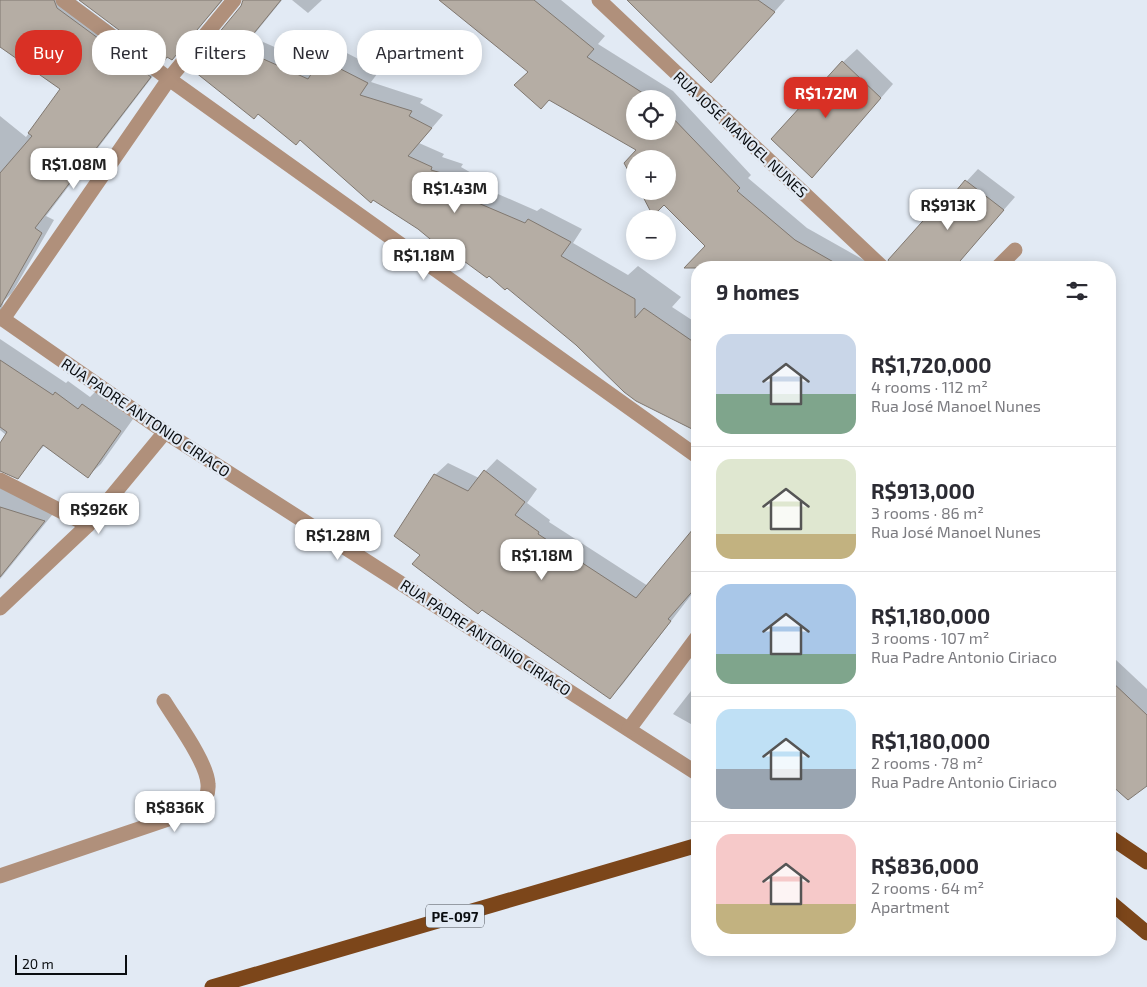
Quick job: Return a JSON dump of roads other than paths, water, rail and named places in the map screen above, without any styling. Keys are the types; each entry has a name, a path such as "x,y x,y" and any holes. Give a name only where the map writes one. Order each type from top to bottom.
{"main road":[{"path":"1116,841 1147,862"},
{"name":"PE-097","path":"212,987 691,847"},
{"path":"1116,907 1147,932"}],"street":[{"path":"63,0 169,79 691,452"},
{"path":"1,318 169,79 234,0"},
{"name":"RUA JOSÉ MANOEL NUNES","path":"600,0 876,261"},
{"path":"1004,261 1015,250"},
{"name":"RUA PADRE ANTONIO CIRIACO","path":"1,318 165,432 691,769"},
{"path":"0,608 88,525 165,432"},
{"path":"0,480 88,525"},
{"path":"629,729 691,645"},
{"path":"0,876 198,809 206,799 208,785 205,770 164,701"}]}
